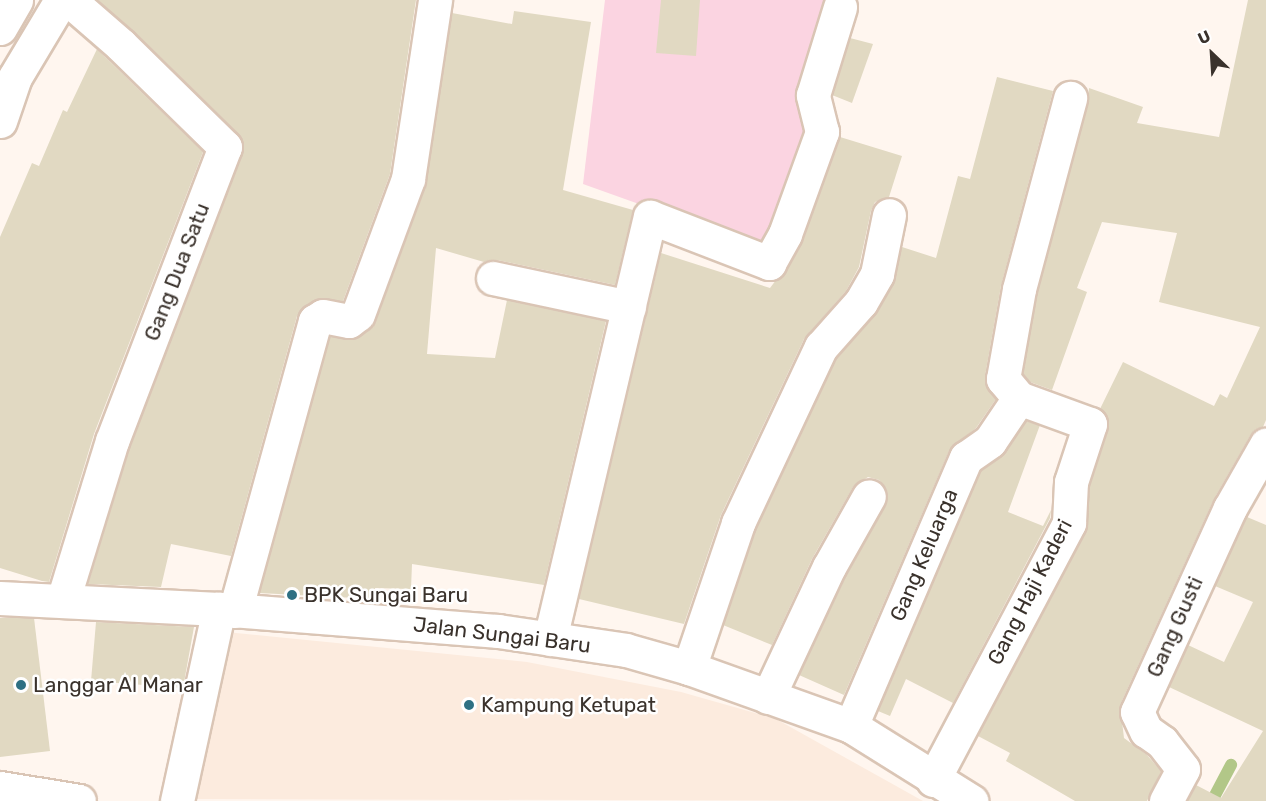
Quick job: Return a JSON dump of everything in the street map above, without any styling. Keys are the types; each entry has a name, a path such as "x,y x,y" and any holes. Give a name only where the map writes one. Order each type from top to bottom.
{"main road":[{"path":"0,28 16,0"},
{"path":"0,121 15,77 61,0"},
{"name":"Gang Dua Satu","path":"63,600 112,441 225,147 121,45 69,0"},
{"path":"177,801 227,610 315,321 323,316 349,321 358,314 408,179 435,0"},
{"path":"550,639 650,218 769,263 785,234 822,132 813,95 840,7"},
{"path":"1019,398 1003,379 1004,356 1070,98"},
{"path":"689,668 738,523 821,347 861,303 877,273 889,215"},
{"path":"493,278 629,307"},
{"name":"Gang Keluarga","path":"851,726 966,458 990,441 1019,398"},
{"name":"Gang Haji Kaderi","path":"933,780 1069,523 1071,482 1090,424 1019,398"},
{"name":"Gang Gusti","path":"1166,801 1183,769 1172,752 1146,731 1137,712 1230,508 1266,445"},
{"path":"768,697 829,567 868,496"},
{"name":"Jalan Sungai Baru","path":"0,598 227,610 498,631 626,650 689,668 851,726 933,780 971,801"},
{"path":"0,788 79,801"}],"shaded area":[{"path":"605,0 838,0 817,122 770,251 583,184"},
{"name":"Kampung Ketupat","path":"226,632 527,662 681,692 776,719 923,801 188,799"}],"building":[{"path":"98,0 416,0 390,174 343,301 314,300 297,316 231,556 171,544 161,587 88,584 130,447 243,144 238,134"},
{"path":"661,0 700,0 696,56 656,53"},
{"path":"1248,0 1266,0 1266,420 1263,427 1250,436 1214,499 1120,705 1124,738 1147,755 1161,771 1147,801 1075,801 1006,761 1010,753 978,736 1086,531 1090,485 1108,429 1108,420 1100,409 1123,362 1214,406 1220,394 1227,398 1260,327 1159,302 1177,233 1102,222 1077,288 1087,292 1052,390 1030,382 1023,374 1037,293 1088,103 1089,88 1143,107 1137,123 1219,137"},
{"path":"514,11 591,22 563,190 633,210 615,285 497,260 484,262 436,248 427,354 495,358 507,300 606,321 544,585 412,564 411,589 375,588 375,599 259,593 330,336 354,339 375,321 426,185 452,13 512,24"},
{"path":"850,38 873,44 852,103 832,95"},
{"path":"97,49 203,152 94,434 49,582 0,568 0,237 32,163 39,166 63,110 67,112"},
{"path":"997,77 1053,91 1001,286 985,376 996,399 976,428 949,451 844,695 799,675 846,576 886,505 885,487 879,480 868,477 853,487 812,559 772,645 723,625 755,530 837,357 877,311 893,283 902,247 936,258 958,176 970,179"},
{"path":"840,137 902,156 889,197 875,202 859,267 846,291 804,339 721,515 684,624 579,599 661,253 770,288 798,251"},
{"path":"1026,421 1040,425 1008,512 1043,526 1051,510 1050,518 953,703 906,679 890,716 878,711 981,470 1005,452"},
{"path":"1247,517 1266,525 1266,801 1187,801 1196,785 1221,798 1263,731 1169,687 1188,645 1224,662 1253,602 1215,586"},
{"name":"Langgar Al Manar","path":"0,618 34,618 50,751 0,757"},
{"path":"96,622 194,627 183,688 91,681"}],"waterway":[{"path":"1212,801 1231,765"}],"place":[{"name":"BPK Sungai Baru","path":"292,595"},
{"name":"Langgar Al Manar","path":"21,685"},
{"name":"Kampung Ketupat","path":"469,705"}]}
